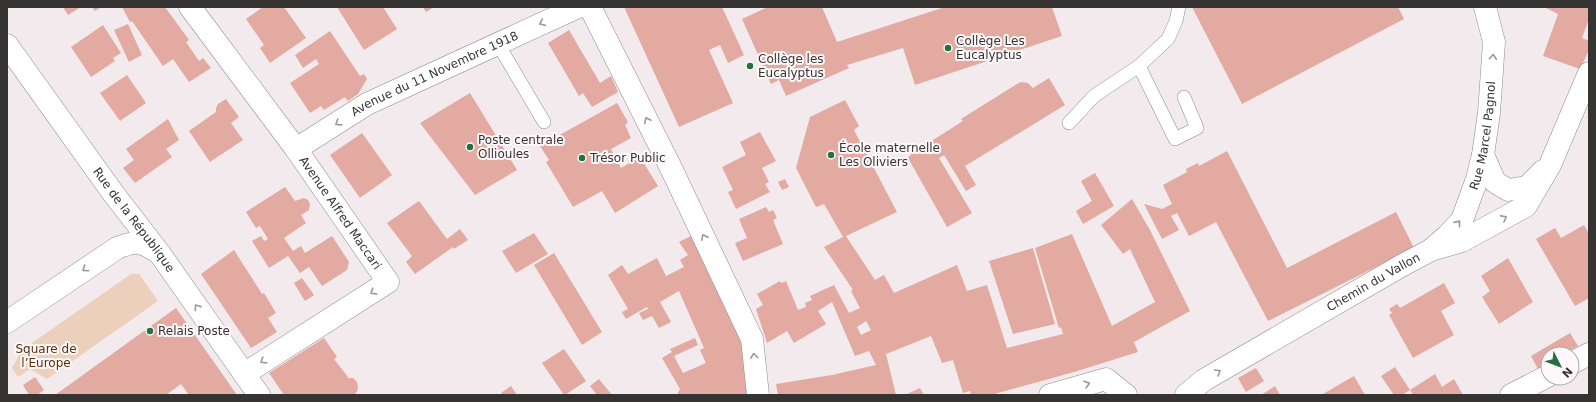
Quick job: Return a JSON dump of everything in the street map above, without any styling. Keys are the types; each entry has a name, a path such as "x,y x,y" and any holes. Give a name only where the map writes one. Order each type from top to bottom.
{"street":[{"name":"Avenue Alfred Maccari","path":"190,7 296,150 388,282 244,374"},
{"name":"Avenue du 11 Novembre 1918","path":"296,150 367,104 578,7"},
{"path":"590,7 671,168 752,339 758,395"},
{"name":"Rue Marcel Pagnol","path":"1431,250 1462,220 1477,179 1483,155 1489,112 1494,42 1485,7"},
{"name":"Rue de la République","path":"7,45 113,193 160,254 259,395"},
{"name":"Chemin du Vallon","path":"1186,395 1204,380 1431,250 1462,241 1526,206 1550,165 1589,73"},
{"name":"Chemin du Vallon","path":"1483,155 1495,182 1508,190 1527,187 1550,165"},
{"path":"113,193 126,219 126,228 117,248"},
{"path":"7,322 117,248 136,242 147,245 160,254"},
{"path":"1580,359 1589,354"},
{"path":"1050,395 1106,378 1126,395"},
{"path":"1511,395 1540,380"}],"lane":[{"path":"1069,123 1094,96 1139,66 1168,39 1176,21 1179,7"},
{"path":"498,44 544,122"},
{"path":"1139,66 1175,139 1197,128 1184,97"}],"green space":[{"name":"Square de l’Europe","path":"131,274 139,274 158,301 47,379 30,369 18,377 12,368 22,350"}],"building":[{"path":"63,7 81,7 68,15"},
{"path":"92,7 101,7 95,11"},
{"path":"122,7 165,7 189,40 186,42 199,61 203,58 211,68 189,82 173,59 163,66 132,21 130,22"},
{"path":"263,7 284,7 306,38 270,63 260,48 264,45 246,19"},
{"path":"337,7 383,7 397,29 364,50"},
{"path":"423,7 434,7 426,12"},
{"path":"624,7 722,7 744,55 728,63 720,45 709,50 733,103 679,127"},
{"path":"768,7 822,7 837,42 945,7 1052,7 1062,36 915,85 903,48 847,65 849,68 786,96 779,80 771,84 742,19"},
{"path":"1192,7 1398,7 1404,19 1242,104"},
{"path":"1546,7 1589,7 1589,19 1582,38 1589,41 1589,50 1580,69 1543,56 1558,14"},
{"path":"128,24 142,55 129,62 114,30"},
{"path":"103,25 121,53 113,58 115,61 91,77 71,47"},
{"path":"569,30 600,83 611,76 618,92 592,107 583,93 579,96 548,43"},
{"path":"330,31 360,76 364,74 367,79 358,94 348,101 345,97 324,110 321,106 310,113 290,83 319,64 316,59 303,68 295,55"},
{"path":"127,75 146,103 120,121 100,93"},
{"path":"1049,78 1065,105 965,166 976,185 966,191 944,155 939,158 972,213 947,227 908,158 911,154 963,121 961,119 1017,84 1021,82 1028,83 1033,88"},
{"name":"Poste centrale Ollioules","path":"470,93 517,170 475,195 420,123"},
{"path":"226,99 239,117 231,123 243,140 210,162 189,131 216,112 218,104"},
{"path":"845,100 859,126 854,130 897,212 846,236 875,280 884,275 894,293 957,265 967,291 987,285 1007,348 1063,334 1061,327 1059,328 1035,248 1072,234 1112,326 1155,302 1130,249 1123,254 1101,225 1132,199 1150,230 1190,311 1134,342 1138,352 1074,372 991,395 971,395 970,391 963,393 953,360 942,363 931,336 886,354 896,395 778,395 776,384 832,375 876,365 869,351 855,356 832,302 818,311 826,324 794,343 787,331 767,343 756,309 763,305 757,294 780,281 781,283 786,281 798,310 806,307 805,303 812,300 810,296 834,285 849,313 860,308 851,291 853,290 824,247 843,237 824,204 816,207 796,168 810,117","holes":["866,321 871,330 861,335 857,327"]},
{"name":"Trésor Public","path":"617,103 628,122 625,125 631,138 611,149 621,168 640,157 658,186 615,213 602,191 573,207 546,162 549,160 540,146"},
{"path":"168,119 179,140 166,149 172,157 135,183 123,168 134,160 126,149"},
{"path":"760,132 776,161 762,168 769,182 765,184 770,192 736,209 728,192 733,190 722,167 746,155 740,142"},
{"path":"362,133 392,175 360,198 330,155"},
{"path":"1227,151 1287,268 1396,212 1414,248 1268,321 1216,222 1189,236 1177,213 1171,216 1179,230 1162,239 1144,204 1162,209 1172,204 1163,185 1187,172 1186,169 1198,163 1199,166"},
{"path":"1095,173 1114,206 1083,224 1076,211 1092,201 1081,181"},
{"path":"785,179 789,187 782,190 778,182"},
{"path":"285,187 295,201 304,198 308,200 310,204 309,210 301,215 306,223 284,238 293,251 301,246 305,253 332,236 349,262 347,270 322,286 309,267 300,273 288,256 269,268 252,241 261,236 264,241 268,239 260,226 256,228 246,212"},
{"path":"419,201 447,239 460,229 468,240 454,249 453,247 415,274 406,262 412,256 387,223"},
{"path":"766,207 769,212 773,210 777,218 773,220 783,244 743,261 735,243 747,238 739,219"},
{"path":"1584,225 1589,234 1589,298 1575,306 1536,239 1555,228 1561,238"},
{"path":"701,231 743,346 747,395 677,395 680,389 662,358 672,352 670,349 695,338 698,345 674,356 683,373 706,363 700,350 704,348 679,291 660,302 671,322 659,328 652,316 643,320 639,313 648,309 647,307 626,319 622,312 628,309 608,275 622,265 628,274 657,258 666,276 684,267 680,260 688,255 679,242"},
{"path":"534,233 548,254 516,273 502,251"},
{"path":"1033,248 1055,324 1013,334 989,261"},
{"path":"234,250 276,313 268,318 277,332 251,348 201,274"},
{"path":"554,253 602,332 582,345 534,265"},
{"path":"1508,258 1533,302 1499,324 1482,297 1490,291 1481,276"},
{"path":"302,278 314,295 305,301 294,283"},
{"path":"1444,283 1455,303 1441,311 1454,335 1413,358 1389,315 1392,313 1389,309 1397,304 1400,308"},
{"path":"176,308 237,395 189,395 181,384 166,395 55,395"},
{"path":"1570,333 1578,346 1548,346"},
{"path":"324,338 337,357 334,359 348,377 347,378 353,378 357,382 357,392 353,395 284,395 269,373"},
{"path":"564,349 586,381 565,395 542,363"},
{"path":"1540,351 1540,368 1538,369 1531,356"},
{"path":"1395,367 1410,390 1402,395 1394,395 1381,376"},
{"path":"1256,368 1264,381 1246,392 1238,378"},
{"path":"1435,374 1442,387 1454,379 1463,395 1413,395 1410,390"},
{"path":"1354,376 1365,395 1323,394"},
{"path":"35,377 44,390 37,395 29,395 23,385"},
{"path":"599,379 612,395 597,395 590,386"},
{"path":"511,386 517,395 503,395 501,393"},
{"path":"1275,386 1280,395 1261,395"},
{"path":"920,388 924,395 907,394"}],"place":[{"name":"Collège Les Eucalyptus","path":"948,48"},
{"name":"Collège les Eucalyptus","path":"750,66"},
{"name":"Poste centrale Ollioules","path":"470,147"},
{"name":"École maternelle Les Oliviers","path":"831,155"},
{"name":"Trésor Public","path":"582,158"},
{"name":"Relais Poste","path":"150,331"}]}
